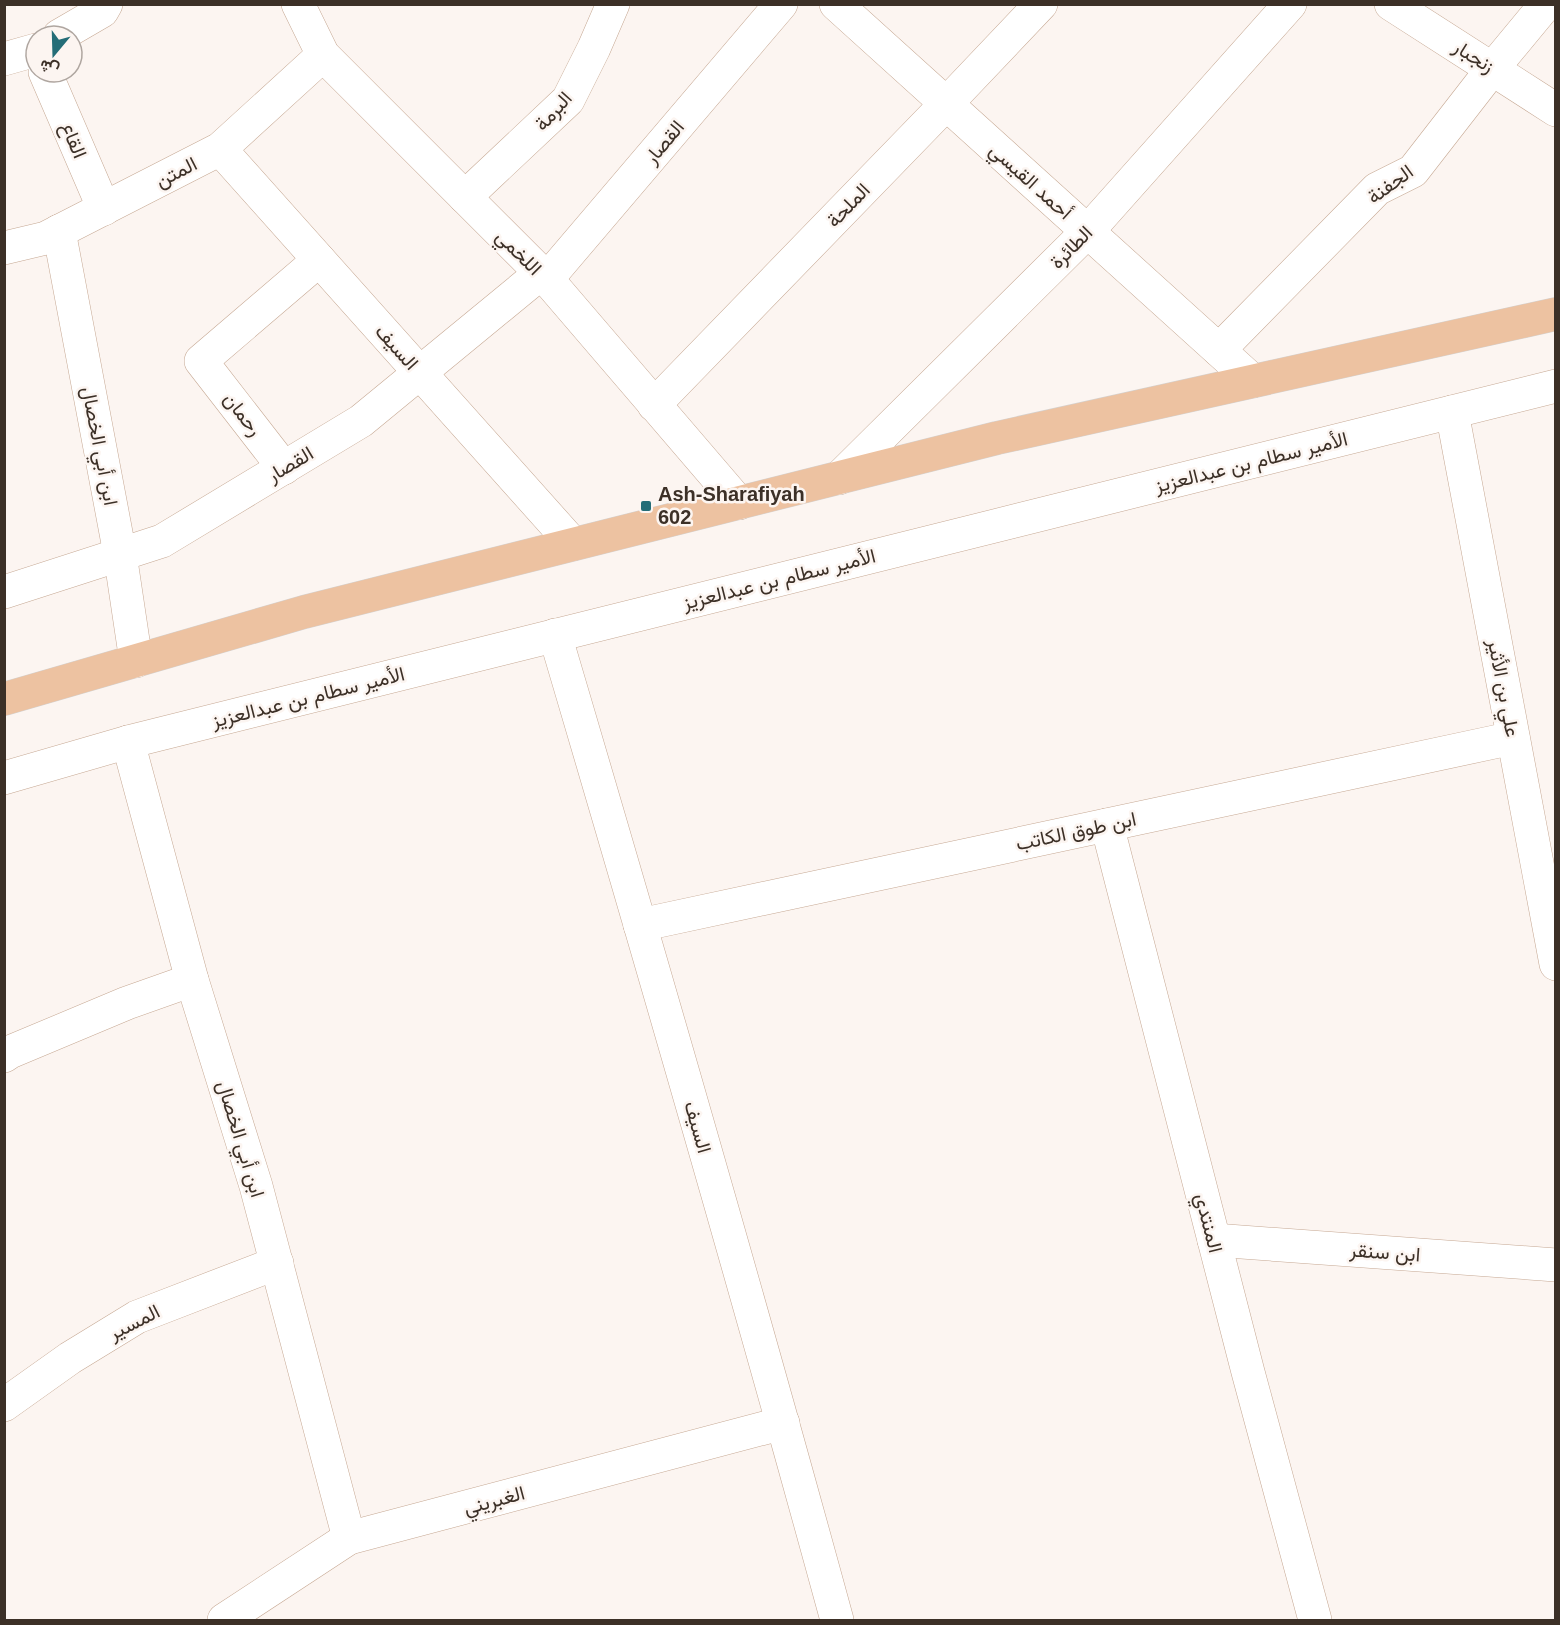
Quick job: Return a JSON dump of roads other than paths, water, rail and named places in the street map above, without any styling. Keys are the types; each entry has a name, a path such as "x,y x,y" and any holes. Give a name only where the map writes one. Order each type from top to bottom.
{"main road":[{"path":"4,699 304,612 997,438 1556,314"}],"street":[{"path":"80,24 102,11 106,4"},
{"name":"اللخمي","path":"298,4 323,56 544,276 739,503"},
{"name":"البرمة","path":"465,197 568,100 613,4"},
{"name":"القصار","path":"4,592 162,541 361,421 544,276 781,4"},
{"name":"أحمد القيسي","path":"836,4 1253,381"},
{"name":"الملحة","path":"654,405 1041,4"},
{"name":"الطائرة","path":"839,478 1087,232 1290,4"},
{"name":"زنجبار","path":"1391,4 1556,110"},
{"name":"الجفنة","path":"1218,350 1377,189 1413,171 1546,4"},
{"path":"4,59 24,53"},
{"name":"المتن","path":"4,248 46,238 220,149 323,56"},
{"name":"القاع","path":"50,84 104,209"},
{"name":"السيف","path":"220,149 573,544"},
{"name":"ابن أبي الخصال","path":"59,231 120,554 136,661"},
{"name":"رحمان","path":"284,468 201,362 319,260"},
{"name":"الأمير سطام بن عبدالعزيز","path":"4,778 128,742 1556,386"},
{"name":"علي بن الأثير","path":"1452,412 1556,964"},
{"name":"السيف","path":"555,635 783,1423 837,1620"},
{"name":"ابن طوق الكاتب","path":"640,925 1513,738"},
{"name":"ابن أبي الخصال","path":"128,742 192,980 256,1186 349,1538"},
{"name":"المنتدي","path":"1107,825 1251,1383 1316,1620"},
{"path":"4,1056 127,1003 192,980"},
{"name":"ابن سنقر","path":"1214,1240 1556,1265"},
{"name":"المسير","path":"4,1405 70,1358 137,1317 277,1263"},
{"name":"الغبريني","path":"224,1620 349,1538 783,1423"}],"place":[{"name":"Ash-Sharafiyah 602","path":"646,506"}]}
